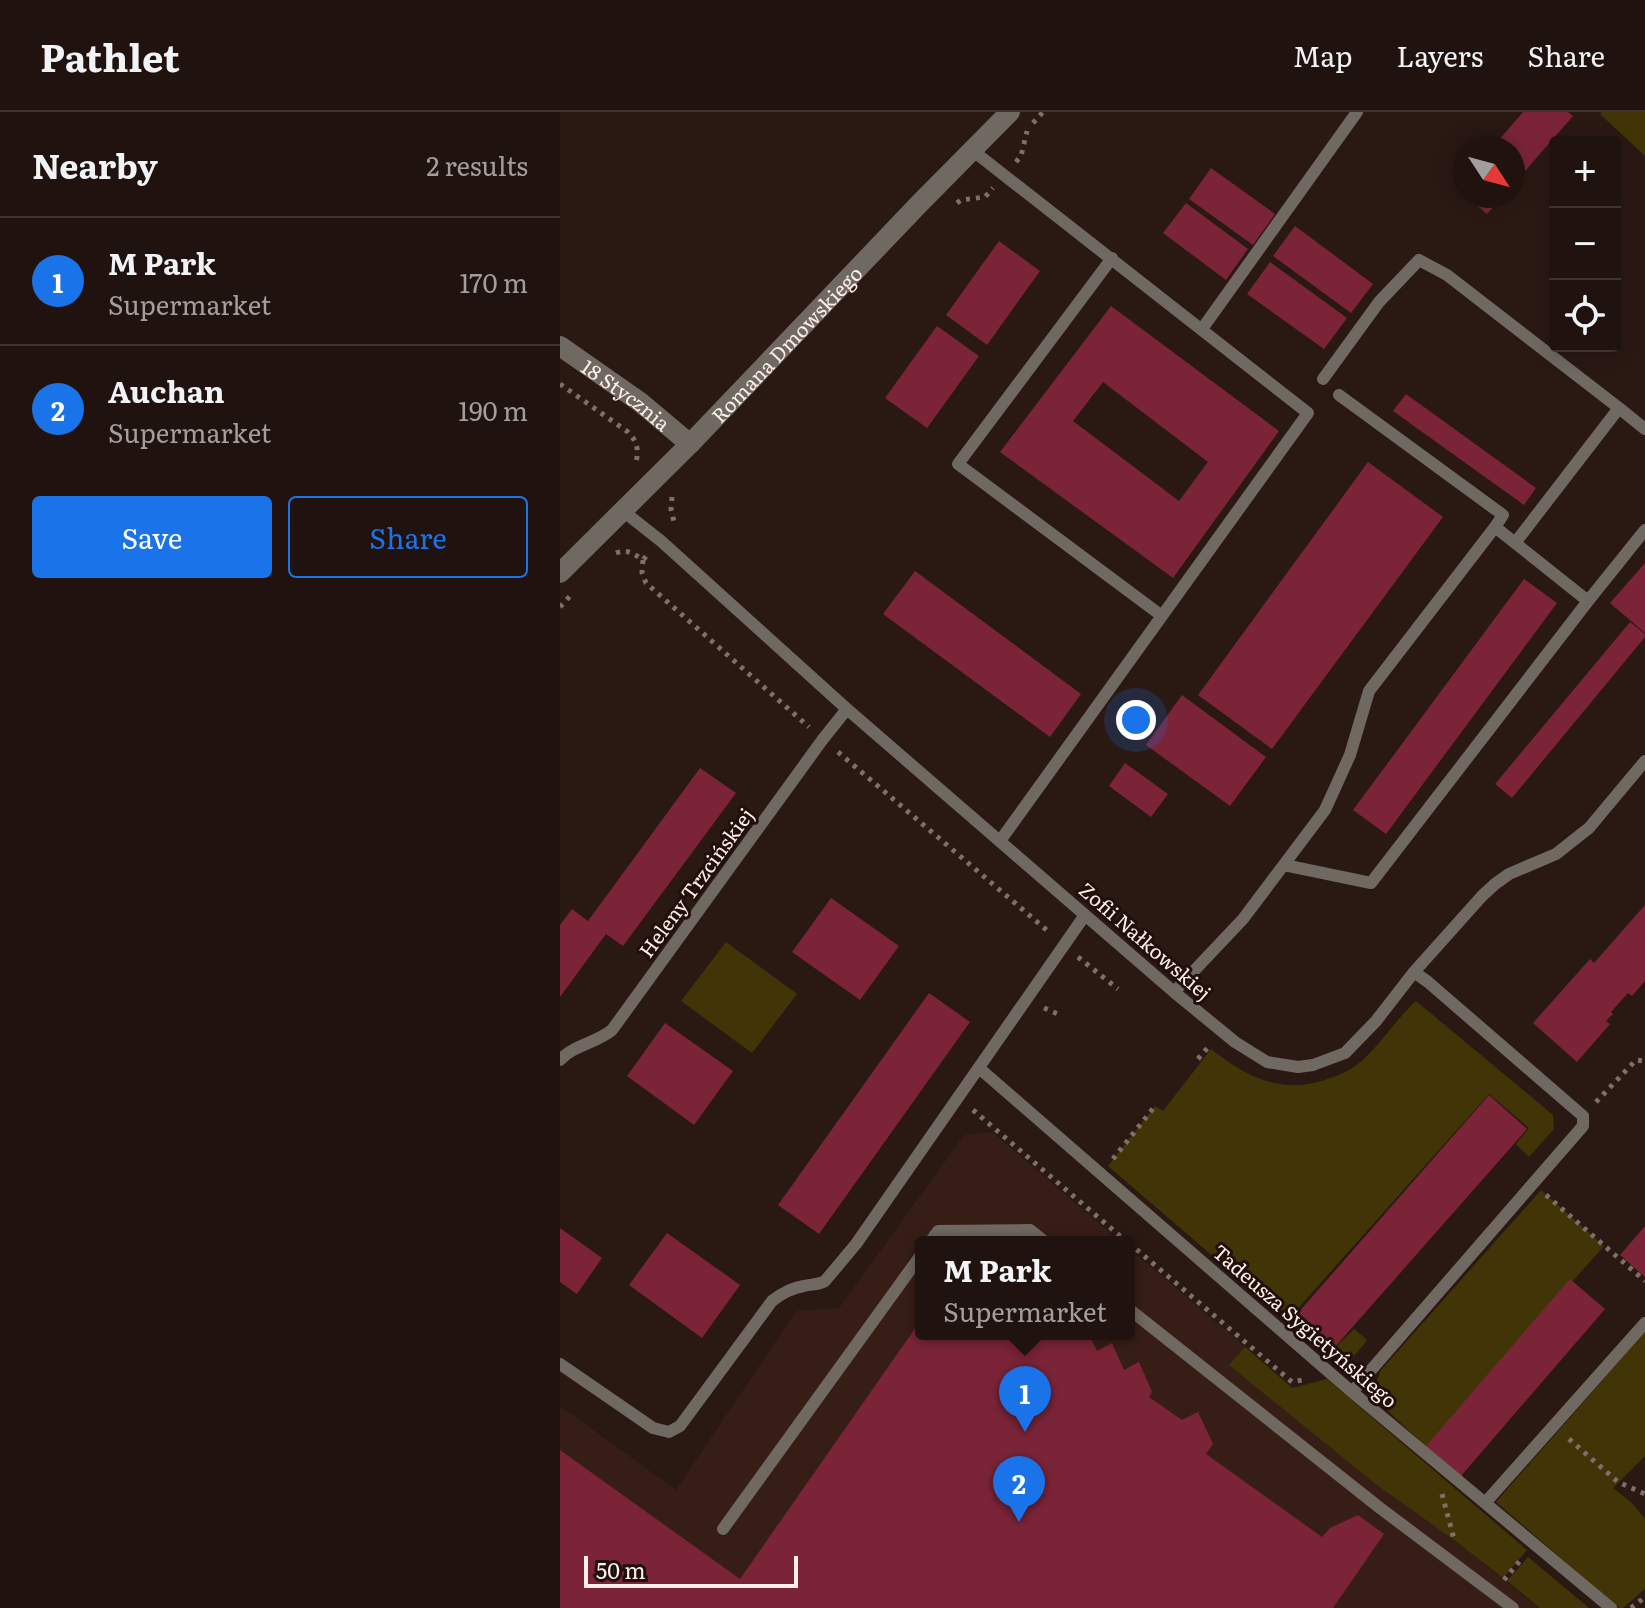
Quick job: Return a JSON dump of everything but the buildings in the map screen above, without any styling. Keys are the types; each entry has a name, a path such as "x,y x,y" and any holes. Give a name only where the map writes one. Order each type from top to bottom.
{"street":[{"name":"Romana Dmowskiego","path":"560,573 690,444 1010,112"},
{"name":"18 Stycznia","path":"560,346 640,402 690,444"}],"lane":[{"path":"1202,329 1357,112"},
{"path":"972,150 1308,413 1000,841"},
{"path":"1112,258 958,464 1162,616"},
{"path":"1323,379 1379,302 1419,260 1447,275 1645,429"},
{"path":"1174,992 1243,919 1325,810 1350,755 1369,691 1503,515 1339,395"},
{"path":"1515,543 1619,408"},
{"name":"Zofii Nałkowskiej","path":"623,511 1174,992 1235,1042 1267,1062 1298,1067 1329,1061 1345,1053 1482,896 1509,874 1556,854 1589,828 1645,761"},
{"path":"1495,527 1588,601"},
{"path":"1284,865 1371,883 1645,530"},
{"name":"Heleny Trzcińskiej","path":"560,1060 570,1051 596,1041 612,1030 847,709"},
{"path":"560,1364 653,1428 669,1432 680,1426 772,1301 784,1292 819,1284 830,1276 856,1244 1085,915"},
{"path":"1352,1392 1583,1126 1583,1116 1414,972"},
{"name":"Tadeusza Sygietyńskiego","path":"979,1068 1352,1392 1611,1608"},
{"path":"934,1236 938,1231 1030,1230 1038,1236"},
{"path":"723,1529 915,1263"},
{"path":"1135,1314 1380,1508 1513,1608"},
{"path":"1485,1503 1645,1323"}],"path":[{"path":"950,211 961,200 985,197 1021,156 1026,133 1043,112"},
{"path":"560,384 622,427"},
{"path":"676,486 671,509 675,526 643,560 642,573 646,583 823,739 1118,989"},
{"path":"612,555 624,550 643,560"},
{"path":"560,607 571,595"},
{"path":"1198,1059 1209,1044 1220,1053"},
{"path":"1583,1116 1636,1060 1645,1061"},
{"path":"958,1097 1120,1236"},
{"path":"1533,1183 1645,1281"},
{"path":"1135,1249 1292,1382 1331,1374"},
{"path":"1553,1425 1618,1482 1645,1494"},
{"path":"1432,1459 1462,1570"},
{"path":"1505,1579 1522,1559"},
{"path":"1631,1608 1645,1597"}],"shaded area":[{"path":"1645,112 1645,156 1600,114"},
{"path":"726,942 797,994 752,1053 681,1001"},
{"path":"1416,1001 1553,1115 1554,1129 1529,1157 1516,1144 1529,1128 1489,1094 1293,1314 1334,1349 1354,1329 1367,1340 1346,1361 1335,1357 1108,1166 1155,1106 1163,1111 1211,1049 1253,1076 1267,1081 1297,1085 1313,1083 1341,1074 1358,1064"},
{"path":"992,1132 1114,1236 915,1236 915,1340 1135,1340 1135,1253 1415,1492 1454,1540 1539,1608 560,1608 560,1406 676,1490 796,1311 839,1308 964,1135"},
{"path":"1541,1190 1604,1246 1426,1446 1391,1414 1376,1395 1376,1382 1381,1370"},
{"path":"1645,1332 1645,1456 1613,1488 1631,1502 1645,1519 1645,1589 1619,1608 1496,1502"},
{"path":"1245,1347 1292,1388 1327,1379 1527,1550 1503,1578 1373,1482 1229,1365"},
{"path":"1528,1557 1589,1608 1540,1608 1507,1581"}],"place":[{"name":"M Park","path":"1025,1432"},
{"name":"Auchan","path":"1019,1522"}]}
